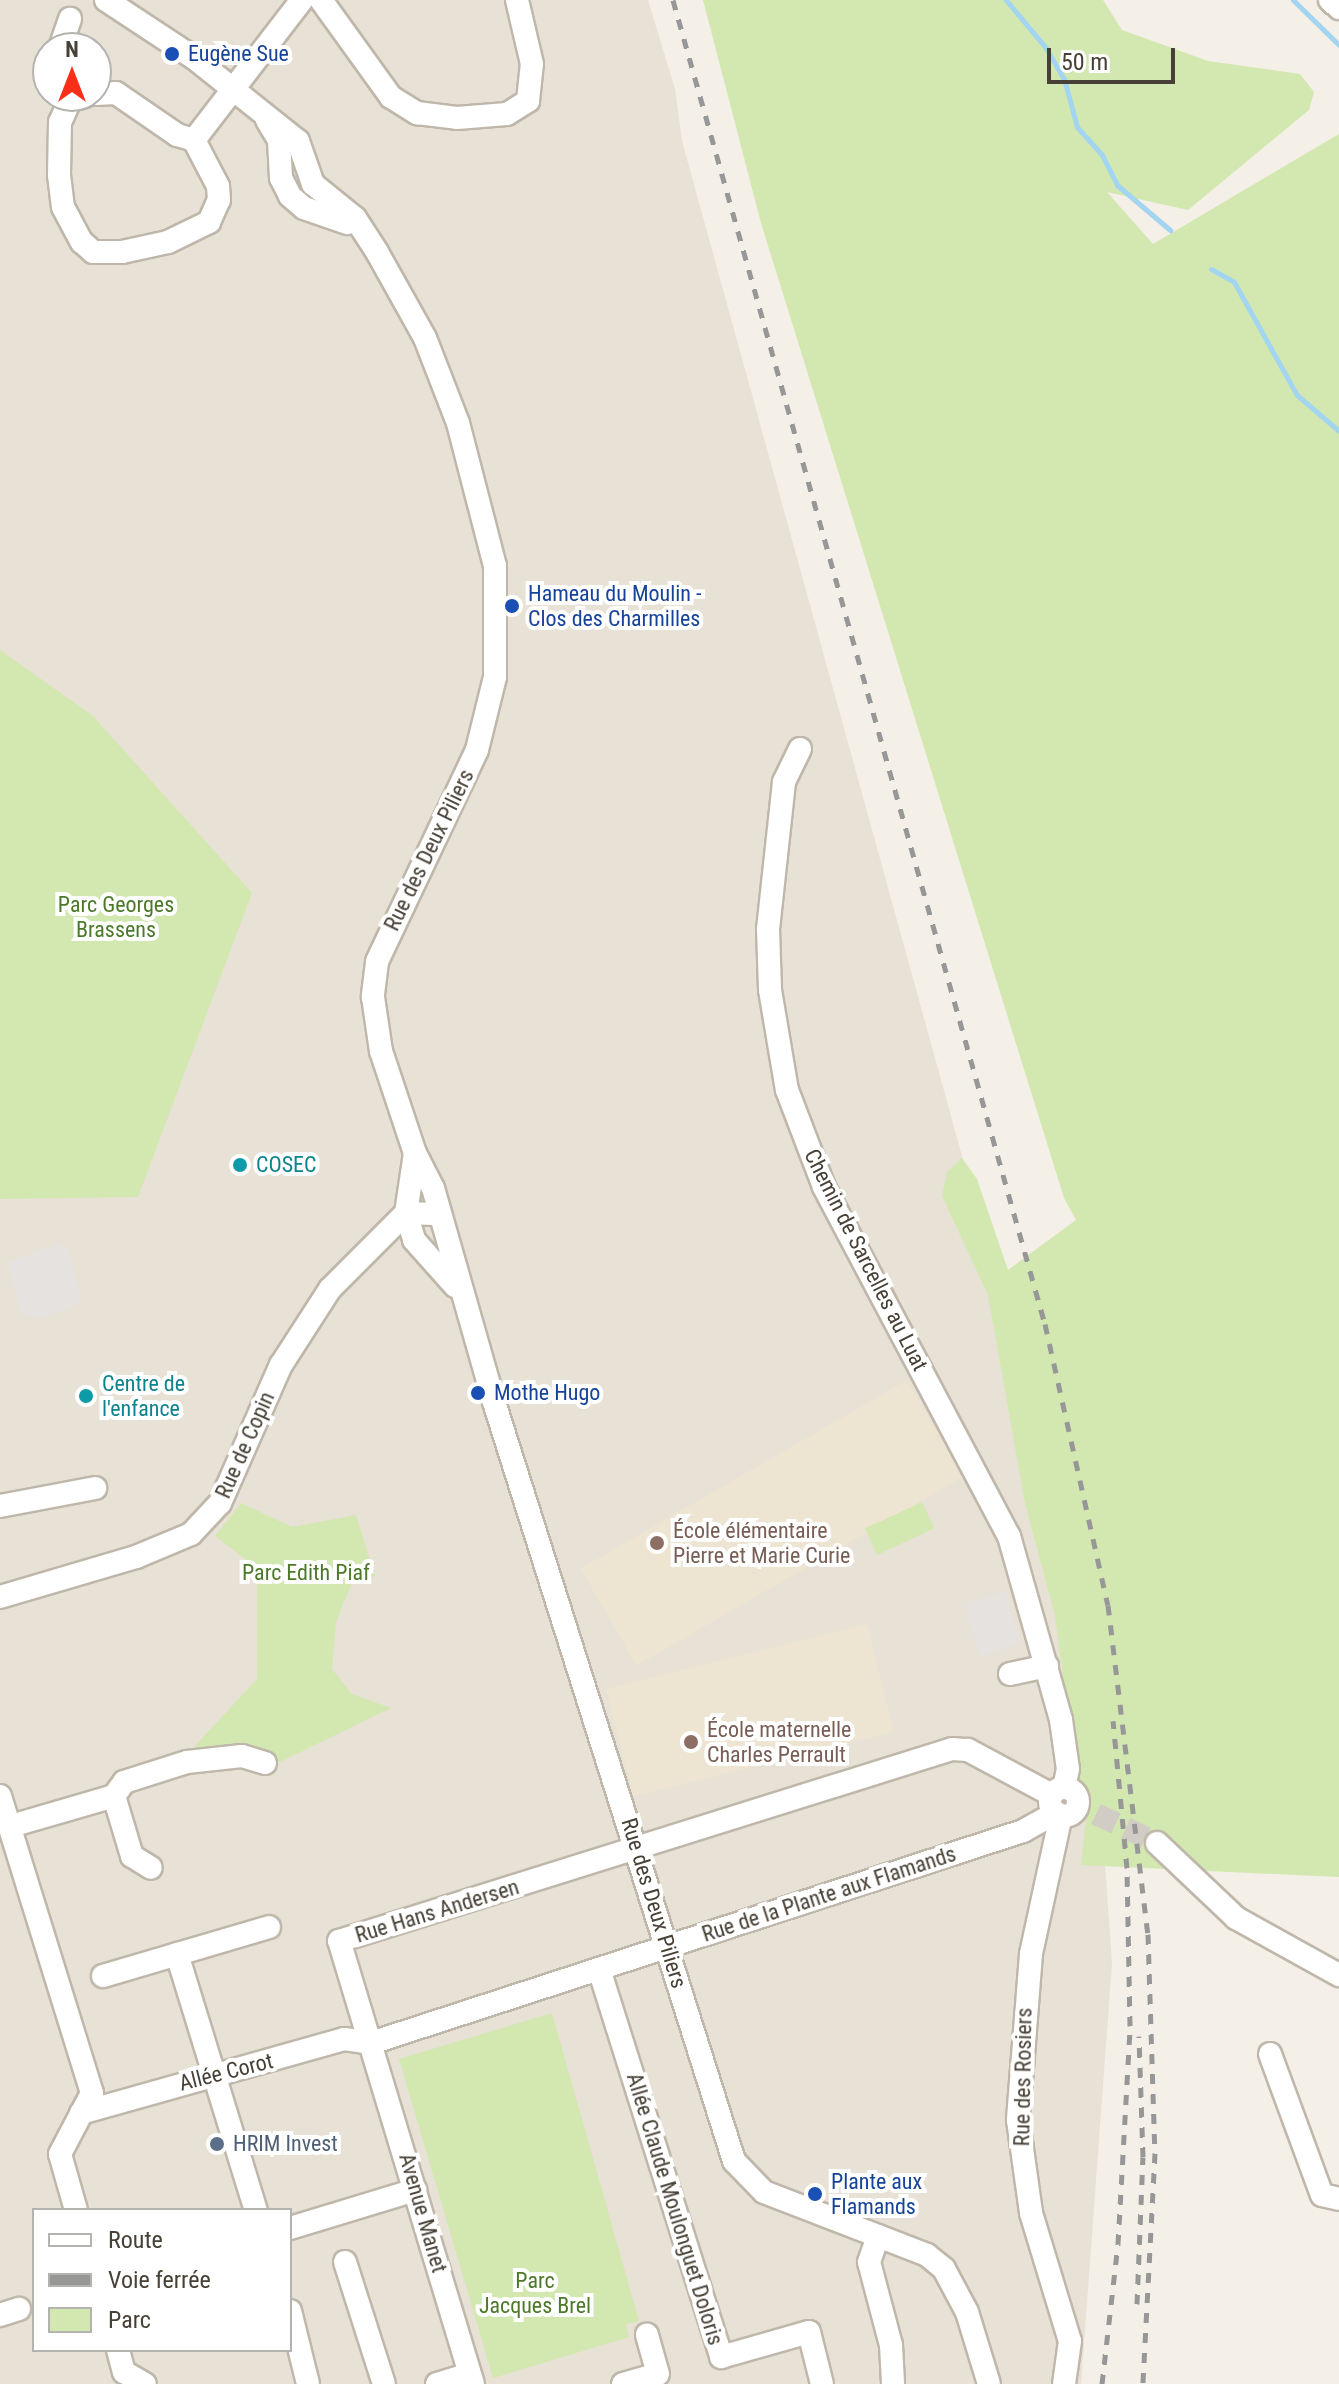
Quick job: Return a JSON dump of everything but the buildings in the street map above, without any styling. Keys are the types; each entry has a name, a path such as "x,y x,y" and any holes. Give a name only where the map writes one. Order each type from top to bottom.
{"street":[{"name":"Rue des Deux Piliers","path":"106,0 260,109 279,140 281,178 290,196 304,208 365,233 425,338 458,423 488,526 499,607 495,677 477,750 377,962 373,997 377,1036 415,1153 440,1214 463,1297 727,2143 746,2177 764,2192 927,2255 956,2284 989,2384"},
{"path":"194,140 302,0"},
{"path":"321,0 391,97 417,113 457,118 507,114 528,101 532,64 517,0"},
{"path":"66,32 70,19"},
{"path":"68,112 58,147 63,207 82,242 93,252 122,252 168,242 209,222 219,200 218,186 194,140 169,131 112,93"},
{"name":"Chemin de Sarcelles au Luat","path":"800,749 784,782 768,929 770,990 787,1090 824,1187 991,1496 1019,1566"},
{"name":"Rue des Deux Piliers","path":"415,1153 406,1213 414,1240 463,1297"},
{"path":"406,1213 440,1214"},
{"name":"Rue de Copin","path":"0,1597 164,1548 208,1518 240,1463 281,1365 302,1326 354,1265 406,1213"},
{"path":"354,1265 414,1240 440,1214"},
{"path":"0,1506 95,1488"},
{"name":"Rue des Rosiers","path":"1019,1566 1066,1746 1067,1805 1031,1954 1018,2120 1023,2173 1047,2271 1070,2341 1064,2384"},
{"path":"1010,1674 1047,1666"},
{"path":"638,1850 952,1749 968,1750 1067,1805"},
{"path":"11,1826 114,1796 124,1782 187,1762 242,1756 265,1763"},
{"path":"0,1796 92,2093 60,2154 75,2208"},
{"path":"114,1796 132,1856 151,1868"},
{"name":"Rue de la Plante aux Flamands","path":"371,2043 1023,1831 1067,1805"},
{"path":"1157,1843 1236,1918 1339,1975"},
{"name":"Rue Hans Andersen","path":"371,2043 339,1941 638,1850"},
{"path":"103,1976 269,1927"},
{"path":"177,1954 255,2208"},
{"name":"Allée Claude Moulonguet Doloris","path":"599,1969 721,2357 809,2332 822,2384"},
{"name":"Allée Corot","path":"81,2113 214,2073 344,2039 371,2043"},
{"name":"Avenue Manet","path":"371,2043 472,2379"},
{"path":"1270,2054 1322,2195 1339,2199"},
{"path":"292,2227 415,2190"},
{"path":"878,2236 869,2262 891,2345 893,2384"},
{"path":"345,2262 384,2384"},
{"path":"292,2327 299,2382"},
{"path":"623,2384 660,2379 647,2335"},
{"path":"119,2352 124,2372 145,2384"},
{"path":"437,2384 472,2379"}],"shaded area":[{"path":"0,0 648,0 675,89 682,141 1007,1319 1094,1705 1112,1963 1081,2384 0,2384"},
{"path":"60,1243 71,1254 81,1303 41,1318 21,1314 8,1262"},
{"name":"École élémentaire Pierre et Marie Curie","path":"907,1380 963,1477 637,1665 581,1568"},
{"path":"1005,1591 1021,1644 980,1656 964,1604"},
{"path":"867,1624 894,1732 633,1797 606,1689"}],"green space":[{"path":"703,0 1103,0 1122,30 1208,61 1300,74 1314,92 1309,110 1188,210 1107,192 1153,244 1339,134 1339,1877 1081,1865 1089,1793 1076,1778 1055,1616 1025,1503 988,1295 942,1196 947,1172 962,1158 977,1179 1008,1270 1076,1220 1064,1198 761,223"},
{"name":"Parc Georges Brassens","path":"0,650 93,716 252,893 138,1197 0,1199"},
{"path":"922,1502 934,1528 877,1555 865,1529"},
{"name":"Parc Edith Piaf","path":"241,1503 292,1527 356,1515 375,1576 351,1585 336,1622 332,1669 352,1694 391,1708 280,1762 194,1747 257,1679 257,1568 215,1536"},
{"name":"Parc Jacques Brel","path":"552,2013 639,2321 626,2324 629,2337 493,2378 399,2059"}],"waterway":[{"path":"1006,0 1046,48 1064,79 1077,127 1102,155 1117,185 1170,230"},
{"path":"1293,0 1339,45"},
{"path":"1211,269 1234,282 1297,395 1339,431"}],"tunnel":[{"path":"1096,1814 1157,1843"}],"railway":[{"path":"673,0 1045,1324 1108,1605 1148,1934 1155,2153 1143,2384"},
{"path":"1102,2384 1118,2244 1130,2026 1127,1868 1113,1721"},
{"path":"1137,2304 1143,2157 1139,2036"}],"place":[{"name":"Eugène Sue","path":"172,54"},
{"name":"Hameau du Moulin - Clos des Charmilles","path":"512,606"},
{"name":"COSEC","path":"240,1165"},
{"name":"Mothe Hugo","path":"478,1393"},
{"name":"Centre de l'enfance","path":"86,1396"},
{"name":"École élémentaire Pierre et Marie Curie","path":"657,1543"},
{"name":"École maternelle Charles Perrault","path":"691,1742"},
{"name":"HRIM Invest","path":"217,2144"},
{"name":"Plante aux Flamands","path":"815,2194"}]}
